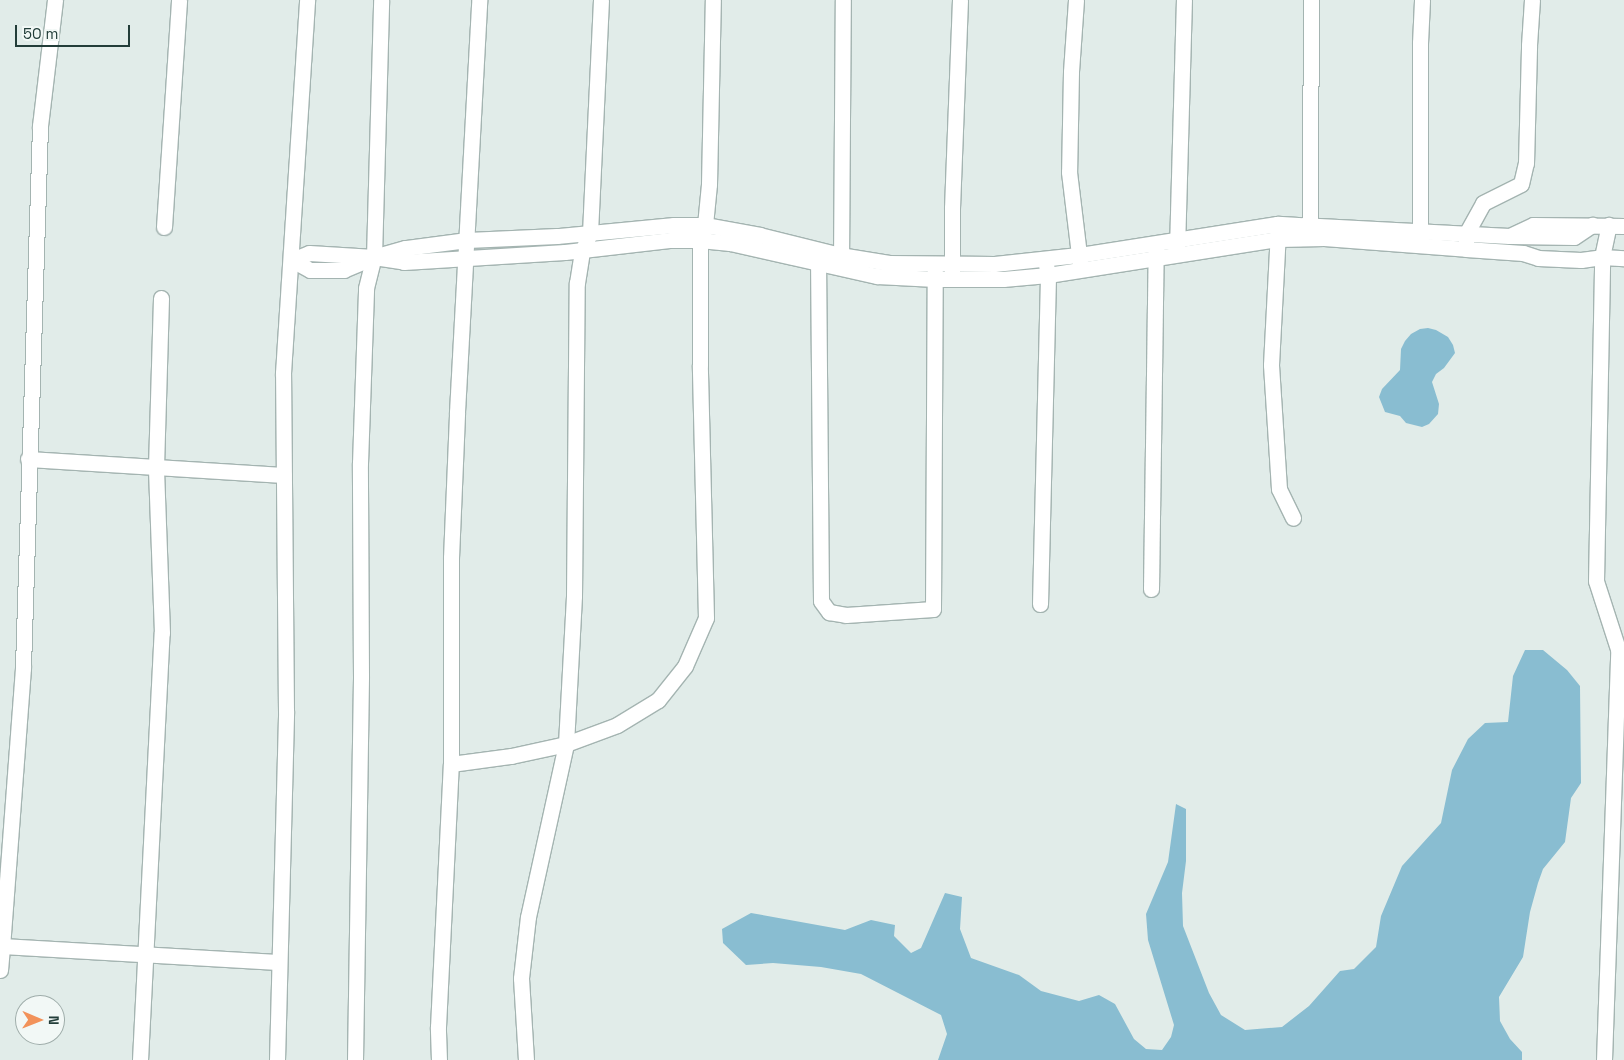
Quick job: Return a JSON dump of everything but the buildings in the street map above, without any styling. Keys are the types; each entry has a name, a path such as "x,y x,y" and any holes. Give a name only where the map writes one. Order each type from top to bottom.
{"street":[{"path":"0,970 22,668 40,126 55,0"},
{"path":"164,227 178,0"},
{"path":"277,1060 278,962 286,711 283,373 292,260 307,0"},
{"path":"355,1060 361,676 360,463 366,288 374,257 381,0"},
{"path":"439,1060 438,1017 451,764 451,558 479,0"},
{"path":"526,1060 521,978 528,917 566,744 574,596 577,283 582,250 590,233 601,0"},
{"path":"451,764 511,756 566,744 616,725 658,700 685,666 706,618 700,365 700,240 705,225 709,184 713,0"},
{"path":"840,262 843,0"},
{"path":"952,271 960,0"},
{"path":"1076,0 1071,72 1069,172 1081,270"},
{"path":"1177,255 1184,0"},
{"path":"1310,231 1311,0"},
{"path":"1420,238 1420,43 1422,0"},
{"path":"1466,241 1483,203 1521,184 1526,163 1532,0"},
{"path":"292,260 308,253 374,257 404,262 582,250 671,240 700,240 818,257 840,262 877,276 952,271 1003,279 1081,270 1156,251 1177,240 1277,224 1310,231 1466,241 1523,253 1540,248 1581,250 1602,257 1624,258"},
{"path":"1277,224 1278,240 1271,365 1279,490 1293,518"},
{"path":"374,257 405,248 467,240 590,233 674,225 705,225 760,235 818,257"},
{"path":"1466,241 1509,236 1574,237 1592,225 1616,225 1602,257 1596,581 1618,649 1604,1060"},
{"path":"952,271 994,264 1078,255 1156,251 1177,255 1278,240 1310,231"},
{"path":"1151,589 1156,251"},
{"path":"818,257 821,601 829,612 846,616 933,609 935,271"},
{"path":"1040,604 1048,275 1044,259"},
{"path":"140,1060 162,633 156,467 161,298"},
{"path":"28,459 284,475"},
{"path":"2,946 278,962"}],"water":[{"path":"1428,328 1448,337 1455,353 1444,368 1436,374 1432,382 1439,404 1438,414 1429,424 1422,427 1406,423 1400,416 1385,412 1379,397 1382,389 1400,370 1401,349 1405,341 1411,334 1420,329"},
{"path":"1525,650 1543,650 1567,670 1580,686 1581,783 1571,798 1565,842 1543,869 1538,883 1530,912 1523,957 1499,997 1500,1021 1510,1039 1522,1052 1522,1060 938,1060 947,1034 941,1015 861,974 821,967 773,963 746,965 723,943 722,929 751,913 845,930 871,920 895,925 894,936 911,953 921,948 945,893 962,897 960,929 971,958 1019,975 1041,991 1079,1001 1099,995 1115,1004 1134,1039 1146,1049 1162,1050 1171,1037 1174,1025 1148,940 1146,914 1168,862 1176,804 1186,809 1186,861 1182,893 1183,926 1209,993 1221,1015 1245,1030 1282,1027 1309,1006 1340,971 1354,969 1376,947 1381,916 1402,866 1441,823 1452,770 1468,739 1485,723 1508,722 1513,676"}]}
